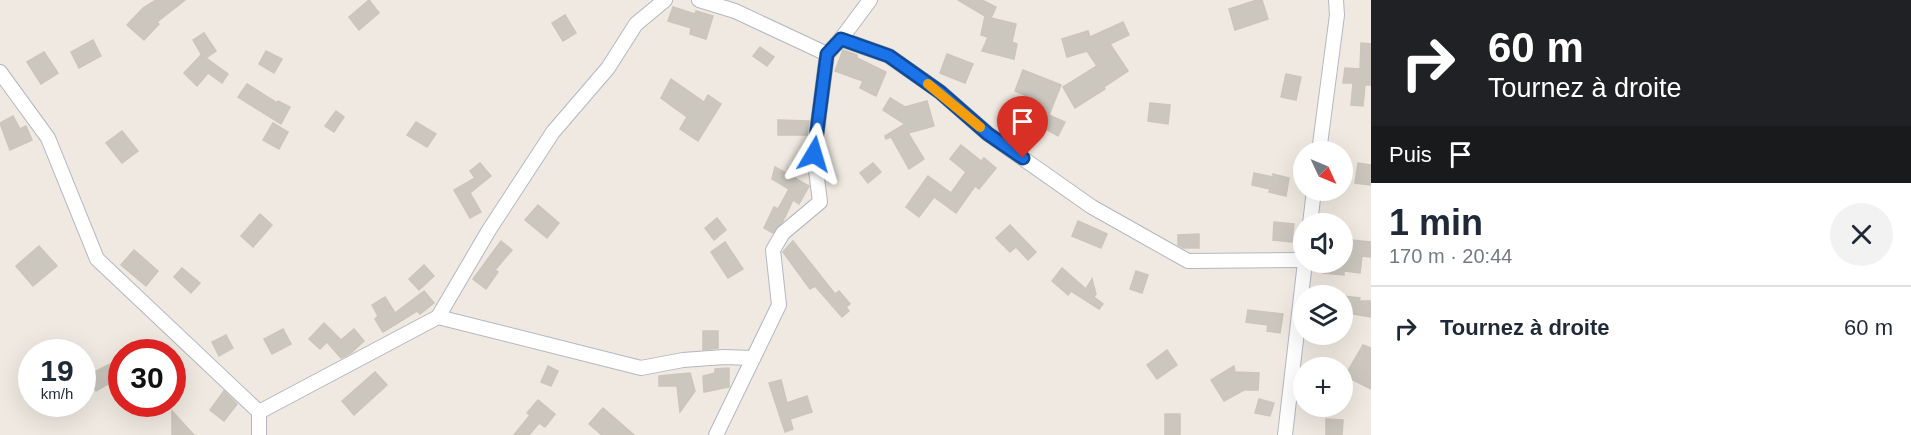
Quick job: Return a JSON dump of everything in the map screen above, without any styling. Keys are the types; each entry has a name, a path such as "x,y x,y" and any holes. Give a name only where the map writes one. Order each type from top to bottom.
{"street":[{"path":"259,412 438,317 489,230 553,132 608,68 636,24 665,0"},
{"path":"699,0 735,11 827,54"},
{"path":"716,435 779,305 773,250 783,232 820,202 814,154 827,54 870,0"},
{"path":"1320,141 1337,15 1336,0"},
{"path":"841,39 889,56 940,92 988,134 1092,207 1188,261 1293,261"},
{"path":"0,72 48,138 97,259 259,412 259,435"},
{"path":"1285,435 1303,273"},
{"path":"438,317 641,368 683,360 724,357 753,358"}],"building":[{"path":"156,0 185,0 157,22 159,24 144,40 127,25 143,8"},
{"path":"369,0 379,13 359,30 349,17"},
{"path":"958,0 982,0 996,7 991,18 1016,24 1012,42 1017,44 1014,59 982,51 988,37 981,35 985,16"},
{"path":"1262,0 1268,19 1235,30 1229,9"},
{"path":"673,7 695,14 696,11 713,16 706,39 690,34 691,28 668,21"},
{"path":"565,15 576,33 563,41 552,23"},
{"path":"1123,22 1129,35 1110,44 1128,71 1075,108 1063,87 1097,66 1087,51 1067,57 1062,39 1088,31 1090,37"},
{"path":"204,33 216,51 206,58 228,74 222,83 208,73 197,86 184,73 201,55 203,57 193,40"},
{"path":"93,40 101,56 79,68 71,52"},
{"path":"1361,43 1371,44 1371,85 1365,85 1363,106 1351,105 1353,83 1343,83 1345,68 1360,69"},
{"path":"760,47 774,57 767,66 753,56"},
{"path":"843,50 857,55 857,58 886,72 876,96 860,88 863,81 835,71"},
{"path":"266,51 282,59 274,73 259,64"},
{"path":"44,52 58,73 41,84 27,62"},
{"path":"947,54 973,64 965,83 940,73"},
{"path":"1023,70 1061,85 1049,115 1065,122 1058,136 1016,112 1025,95 1015,91"},
{"path":"1286,74 1301,77 1296,100 1281,97"},
{"path":"671,79 704,102 708,95 721,104 698,141 680,129 687,117 661,98"},
{"path":"247,84 277,103 278,101 290,107 281,124 238,97"},
{"path":"890,98 905,107 927,101 934,126 908,133 924,159 909,169 891,137 886,139 885,136 905,124 883,110"},
{"path":"1150,103 1170,105 1168,124 1148,121"},
{"path":"336,111 344,117 334,132 325,126"},
{"path":"13,116 20,129 26,126 32,140 10,150 0,123"},
{"path":"778,120 809,121 807,135 778,135"},
{"path":"416,122 436,134 427,147 407,135"},
{"path":"273,123 288,132 279,149 263,140"},
{"path":"122,131 138,151 122,163 106,143"},
{"path":"961,145 981,161 984,158 996,168 979,189 975,186 956,213 934,197 919,217 906,207 928,176 951,193 966,172 950,159"},
{"path":"480,163 491,176 470,193 481,212 470,218 454,190 475,178 470,171"},
{"path":"873,163 881,172 868,183 860,173"},
{"path":"1358,163 1371,165 1371,185 1355,183"},
{"path":"775,167 809,186 799,204 793,200 783,221 773,233 764,228 774,207 778,209 789,189 772,179"},
{"path":"1254,173 1289,178 1286,196 1252,185"},
{"path":"538,205 559,223 547,238 525,220"},
{"path":"260,214 272,225 253,247 241,236"},
{"path":"717,218 726,230 714,240 705,228"},
{"path":"1078,221 1107,234 1101,248 1072,236"},
{"path":"1274,222 1293,224 1292,242 1273,240"},
{"path":"1010,225 1036,252 1028,260 1016,247 1010,252 996,238"},
{"path":"1199,234 1199,248 1184,248 1178,245 1178,235"},
{"path":"1353,240 1371,242 1371,257 1362,256 1360,273 1353,272"},
{"path":"501,241 512,250 495,270 498,272 486,289 473,279"},
{"path":"793,241 835,294 839,291 850,304 846,307 849,311 842,317 815,286 810,289 783,252"},
{"path":"725,242 743,269 728,278 711,252"},
{"path":"39,246 57,266 33,286 16,266"},
{"path":"134,250 158,271 146,286 121,265"},
{"path":"424,265 434,276 419,290 409,279"},
{"path":"182,268 200,283 191,293 174,277"},
{"path":"1062,268 1086,289 1092,279 1096,294 1094,297 1103,304 1099,309 1071,291 1068,295 1052,281"},
{"path":"1136,271 1148,275 1142,293 1130,289"},
{"path":"424,291 434,303 420,314 417,311 383,332 375,319 378,316 372,305 385,297 395,313"},
{"path":"1353,297 1360,298 1359,301 1371,301 1371,317 1353,314"},
{"path":"1248,310 1283,314 1280,333 1267,331 1268,325 1246,322"},
{"path":"324,323 341,340 354,329 364,341 351,353 341,358 327,342 320,349 309,339"},
{"path":"283,329 291,344 272,354 264,339"},
{"path":"703,331 718,331 718,348 703,350"},
{"path":"226,335 233,348 219,356 212,342"},
{"path":"1363,345 1371,348 1371,389 1353,380 1353,362"},
{"path":"1167,350 1177,365 1157,379 1147,365"},
{"path":"108,365 108,384 96,391 96,371"},
{"path":"548,366 558,371 551,386 541,382"},
{"path":"1234,366 1235,372 1259,373 1258,390 1244,390 1224,401 1211,380"},
{"path":"729,368 729,387 704,392 703,376 715,373 715,369"},
{"path":"375,372 387,385 354,415 342,401"},
{"path":"690,373 695,391 680,412 677,386 659,386 659,376"},
{"path":"781,380 787,403 807,396 812,412 790,419 793,429 785,432 769,383"},
{"path":"224,391 237,404 224,421 210,410"},
{"path":"1259,399 1274,403 1270,416 1255,413"},
{"path":"538,400 555,414 545,427 539,423 529,435 514,435 530,415 527,413"},
{"path":"603,408 634,435 602,435 589,424"},
{"path":"1165,414 1180,414 1180,435 1165,435"},
{"path":"172,417 178,417 194,435 172,435"},
{"path":"1326,419 1343,420 1342,435 1326,435"}],"slow traffic":[{"path":"928,84 980,127"}],"route":[{"path":"814,154 827,54 841,39 889,56 940,92 988,134 1023,158"}]}
